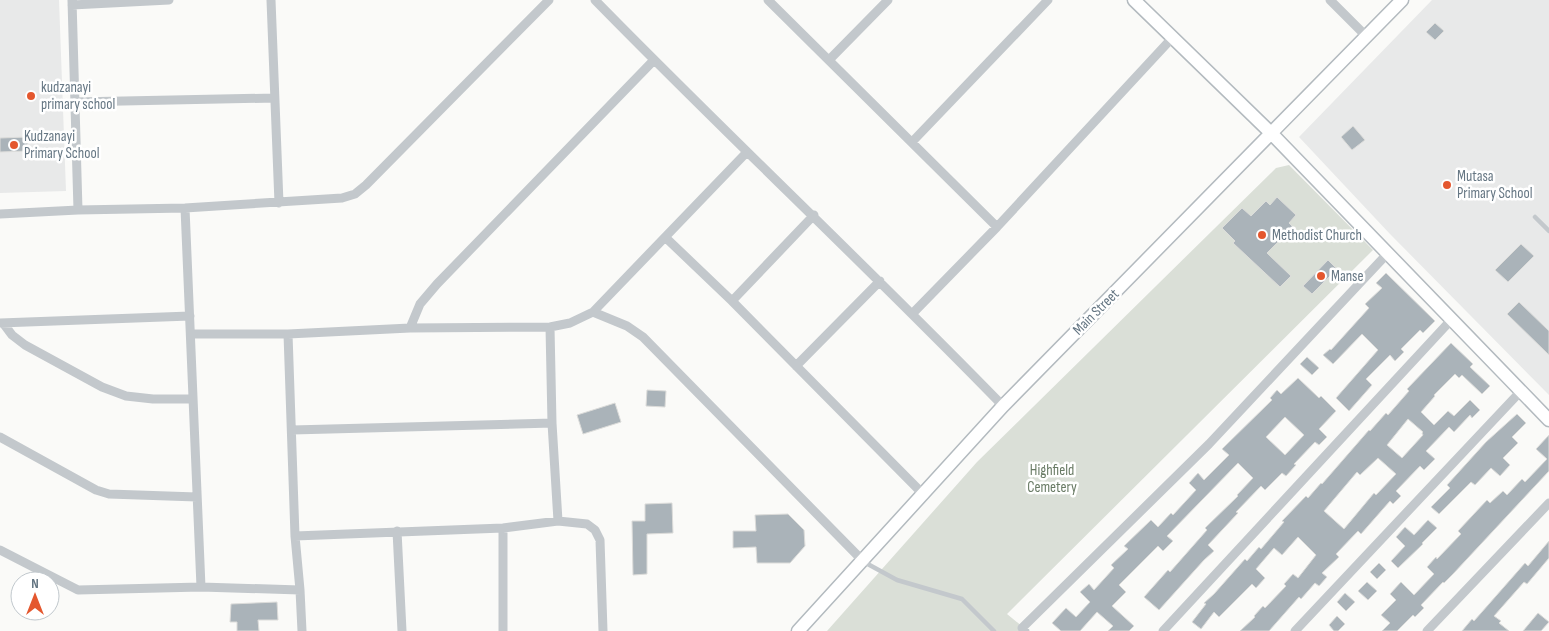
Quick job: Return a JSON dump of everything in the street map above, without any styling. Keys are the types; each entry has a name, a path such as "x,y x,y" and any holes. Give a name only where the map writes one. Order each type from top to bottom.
{"street":[{"path":"78,210 72,2 169,0"},
{"path":"271,0 279,202"},
{"path":"0,214 186,208 342,198 355,194 549,0"},
{"path":"595,0 747,152 913,313 1003,406"},
{"path":"768,0 830,59 997,227"},
{"path":"830,59 888,0"},
{"path":"912,142 1048,0"},
{"path":"1134,0 1272,134 1549,420"},
{"path":"1330,0 1366,36"},
{"name":"Main Street","path":"798,631 924,495 1003,406 1402,0"},
{"path":"913,313 997,227 1173,38"},
{"path":"410,328 420,304 437,284 654,60"},
{"path":"75,102 274,98"},
{"path":"191,334 288,334 410,328 550,327 570,323 593,312 747,152"},
{"path":"186,208 201,587"},
{"path":"732,301 814,215"},
{"path":"665,237 732,301 924,495"},
{"path":"1022,630 1209,444 1388,253"},
{"path":"796,366 880,281"},
{"path":"593,312 627,326 644,337 863,561"},
{"path":"2,323 190,316"},
{"path":"1163,631 1452,319"},
{"path":"2,323 25,346 102,387 126,396 153,399 193,399"},
{"path":"550,327 552,423 558,521"},
{"path":"288,334 296,536 302,631"},
{"path":"1295,631 1520,392"},
{"path":"292,430 552,423"},
{"path":"0,437 96,490 109,494 197,497"},
{"path":"1427,631 1549,504"},
{"path":"296,536 504,528 558,521 587,524 595,530 600,540 603,631"},
{"path":"503,631 504,528"},
{"path":"397,531 402,631"},
{"path":"0,550 78,590 201,587 300,590"}],"lane":[{"path":"1535,217 1549,231"},
{"path":"863,561 897,580 962,599 994,631"}],"shaded area":[{"name":"kudzanayi primary school","path":"0,0 59,0 66,191 0,193"},
{"name":"Mutasa Primary School","path":"1432,0 1549,0 1549,395 1390,234 1299,137"}],"green space":[{"name":"Highfield Cemetery","path":"1289,165 1373,250 1007,614 1028,631 827,631 977,462 1276,168"}],"building":[{"path":"1435,23 1444,31 1435,40 1426,32"},
{"path":"1353,126 1365,140 1352,150 1341,137"},
{"name":"Kudzanayi Primary School","path":"27,137 28,151 0,152 0,138"},
{"name":"Methodist Church","path":"1277,197 1296,215 1289,223 1293,227 1267,253 1291,276 1280,287 1233,243 1235,241 1222,228 1242,208 1251,216 1266,201 1270,205"},
{"path":"1521,244 1534,256 1508,282 1495,270"},
{"name":"Manse","path":"1328,260 1337,269 1312,294 1303,286"},
{"path":"1386,273 1435,321 1423,333 1420,330 1401,349 1404,352 1395,361 1390,355 1366,379 1372,385 1349,411 1336,398 1378,350 1362,334 1333,364 1323,355 1331,350 1369,308 1365,304 1382,288 1376,283"},
{"path":"1519,302 1549,331 1549,355 1507,314"},
{"path":"1451,343 1473,364 1470,367 1490,386 1482,394 1462,375 1459,378 1455,374 1434,395 1421,412 1434,425 1448,411 1454,416 1470,400 1480,410 1472,418 1470,415 1454,432 1449,427 1426,451 1435,459 1424,470 1420,466 1396,491 1401,496 1393,504 1390,501 1361,534 1358,531 1336,554 1339,557 1322,573 1327,577 1319,586 1315,583 1301,599 1299,597 1269,631 1240,631 1255,617 1263,606 1265,608 1286,586 1284,584 1293,574 1298,578 1316,555 1298,537 1282,555 1274,548 1256,569 1265,578 1256,588 1252,584 1219,617 1214,612 1201,629 1192,622 1206,604 1204,603 1245,559 1247,561 1259,547 1261,549 1284,522 1282,521 1306,496 1308,498 1322,484 1386,413 1388,415 1409,391 1407,389","holes":["1408,419 1423,432 1423,435 1402,458 1387,445","1378,458 1396,474 1376,495 1374,493 1344,529 1324,511 1357,472 1360,475"]},
{"path":"1307,357 1319,368 1312,375 1300,364"},
{"path":"1298,378 1319,398 1321,396 1336,411 1319,429 1327,437 1319,445 1315,442 1294,464 1296,465 1286,476 1282,473 1265,490 1261,486 1208,545 1214,551 1159,610 1144,597 1168,570 1170,572 1207,530 1205,528 1238,496 1253,478 1238,463 1167,536 1173,541 1163,551 1158,546 1119,585 1126,592 1112,606 1134,626 1129,631 1108,631 1113,626 1097,612 1080,631 1061,631 1052,623 1066,608 1076,617 1090,602 1080,592 1089,584 1094,590 1114,568 1111,565 1128,549 1124,546 1151,520 1158,527 1171,513 1173,515 1196,490 1189,483 1198,473 1204,480 1229,455 1222,449 1272,400 1270,398 1277,390 1281,394","holes":["1285,417 1304,435 1285,455 1266,437"]},
{"path":"647,390 666,391 665,407 646,406"},
{"path":"615,403 621,422 583,434 577,415"},
{"path":"1517,414 1526,423 1512,437 1518,443 1503,458 1510,465 1500,476 1491,468 1475,485 1471,482 1439,514 1431,507 1450,488 1447,485 1486,442"},
{"path":"1549,435 1549,471 1453,574 1421,605 1424,608 1415,617 1413,615 1397,631 1382,631 1390,623 1381,615 1396,600 1390,594 1401,582 1414,595 1434,574 1427,567 1461,534 1458,531 1487,500 1490,503 1503,491 1507,495 1522,479 1525,482 1547,459 1536,449"},
{"path":"672,503 673,533 647,534 647,574 633,575 632,521 645,521 645,504"},
{"path":"788,514 804,530 805,546 790,563 757,563 756,547 733,548 733,531 756,531 755,515"},
{"path":"1428,520 1437,528 1398,568 1391,561 1405,546 1396,537 1405,527 1414,535"},
{"path":"1549,541 1549,558 1527,584 1524,582 1494,616 1509,631 1462,631 1472,619 1474,621 1525,563 1528,566"},
{"path":"1379,563 1386,570 1377,579 1370,572"},
{"path":"1367,582 1377,591 1368,600 1358,591"},
{"path":"1345,593 1355,602 1346,611 1337,602"},
{"path":"277,602 278,620 258,620 259,631 237,631 237,622 230,622 231,604"},
{"path":"1538,613 1549,622 1541,631 1523,631"},
{"path":"1337,616 1345,624 1338,631 1334,631 1329,625"}],"place":[{"name":"kudzanayi primary school","path":"31,96"},
{"name":"Kudzanayi Primary School","path":"14,145"},
{"name":"Mutasa Primary School","path":"1447,185"},
{"name":"Methodist Church","path":"1262,235"},
{"name":"Manse","path":"1321,276"}]}
